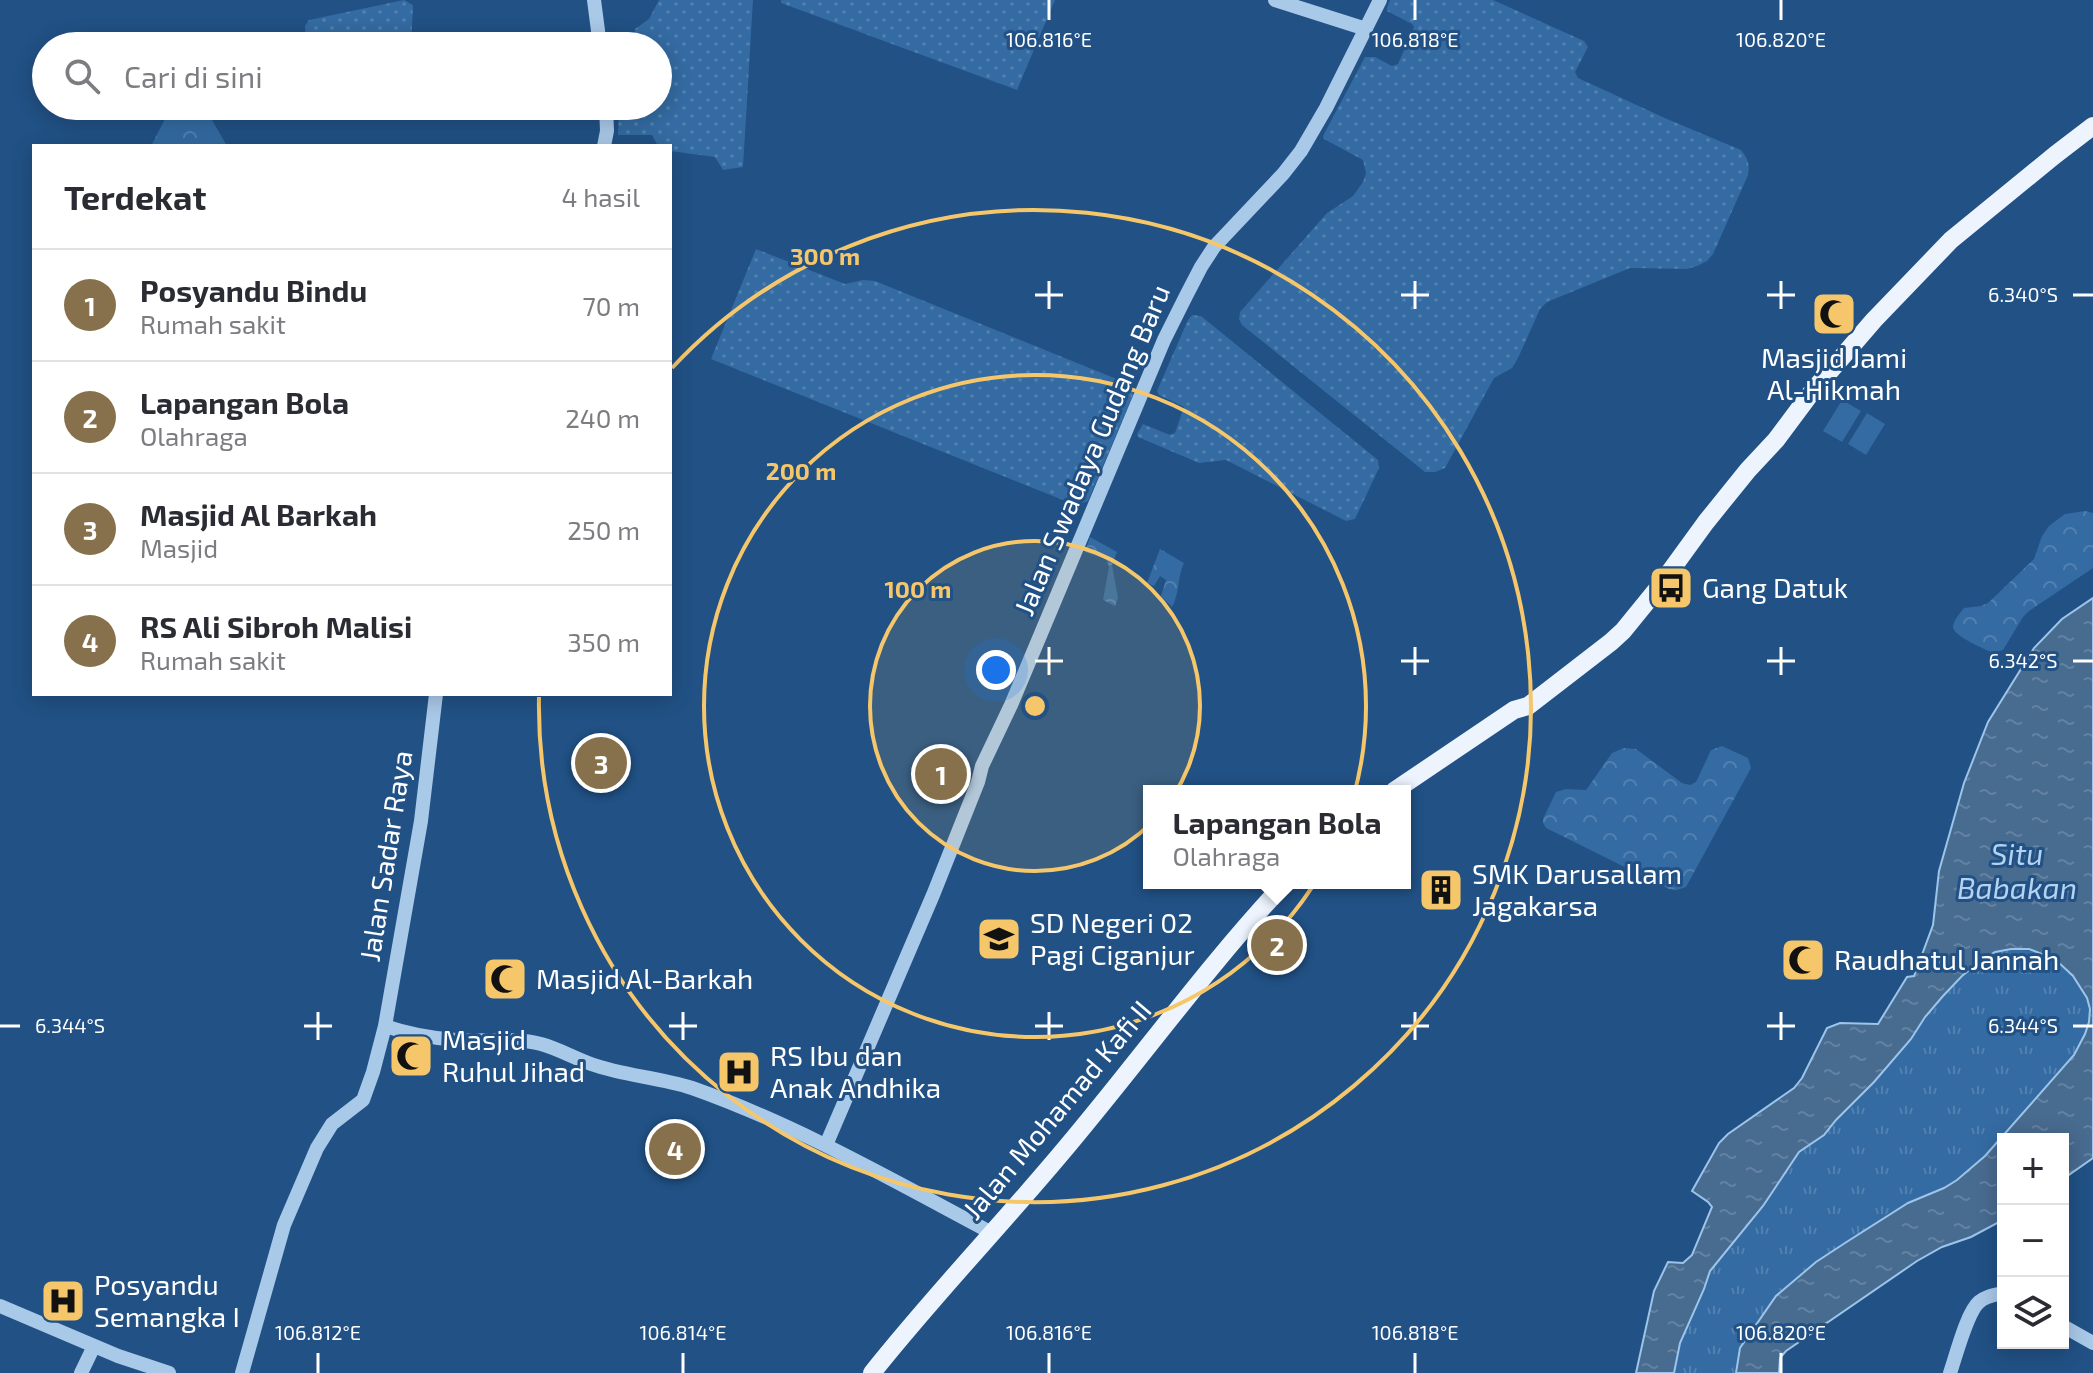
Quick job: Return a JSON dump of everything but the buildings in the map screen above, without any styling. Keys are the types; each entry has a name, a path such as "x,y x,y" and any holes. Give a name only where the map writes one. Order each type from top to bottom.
{"main road":[{"path":"1403,785 1514,710 1528,706 1617,637 1748,470 1874,320 1951,240 2093,126"},
{"name":"Jalan Mohamad Kafi II","path":"872,1373 1079,1132 1234,939 1280,889"}],"street":[{"path":"594,0 598,32"},
{"path":"1275,0 1366,29"},
{"name":"Jalan Swadaya Gudang Baru","path":"826,1145 933,895 982,766 1011,705 1164,340 1214,247 1301,151 1380,0"},
{"path":"604,144 607,120"},
{"name":"Jalan Sadar Raya","path":"242,1373 284,1225 317,1148 332,1124 363,1100 385,1026 421,821 436,696"},
{"path":"385,1026 405,1033 458,1040 542,1044 591,1064 689,1087 826,1145 992,1233"},
{"path":"1950,1373 1971,1313 1978,1303 1997,1294"},
{"path":"0,1306 118,1356 169,1373"},
{"path":"2069,1329 2093,1343"},
{"path":"81,1373 94,1346"}],"green space":[{"path":"404,0 413,5 412,32 305,32 309,20"},
{"path":"659,0 753,0 743,167 723,170 715,157 672,151 672,144 657,144 652,135 618,135 619,120 672,120 672,32 635,32 649,19"},
{"path":"781,0 1055,0 1017,90 781,3"},
{"path":"1390,0 1493,0 1584,41 1588,47 1575,72 1578,78 1741,150 1749,165 1748,175 1713,254 1707,261 1687,269 1630,268 1547,302 1540,309 1512,368 1494,378 1445,468 1435,472 1425,472 1242,325 1239,319 1240,312 1327,213 1353,196 1363,182 1366,173 1363,160 1323,136 1365,57 1375,57 1392,66 1398,64 1414,27 1387,11"},
{"path":"164,120 212,120 226,144 152,144"},
{"path":"756,249 845,284 875,281 1129,384 1133,394 1131,400 1088,501 1073,504 711,359"},
{"path":"1192,315 1201,316 1378,460 1379,468 1355,519 1346,521 1226,460 1199,463 1138,437 1143,424 1170,435 1175,433 1184,407 1159,395 1157,391"},
{"path":"1842,400 1861,411 1842,442 1823,431"},
{"path":"1867,413 1885,424 1866,455 1848,444"},
{"path":"2093,513 2093,568 2029,611 2003,650 1993,653 1954,631 1954,622 1964,608 1988,603 2034,559 2049,526 2065,514"},
{"path":"1090,537 1117,552 1112,565 1118,598 1115,606 1103,600 1109,567 1106,559 1085,552"},
{"path":"1160,549 1184,563 1172,607 1161,596 1166,580 1160,576 1154,586 1147,583"},
{"path":"1722,746 1748,758 1751,768 1686,887 1669,889 1546,828 1543,823 1556,792 1586,790 1612,753 1624,748 1636,749 1682,783 1690,785 1696,782 1711,750"},
{"path":"2011,949 2041,953 2072,975 2084,993 2090,1017 2085,1036 2069,1062 2006,1133 1997,1133 1997,1143 1957,1181 1895,1210 1825,1256 1786,1287 1748,1334 1740,1349 1736,1373 1674,1373 1680,1343 1710,1271 1762,1206 1799,1152 1824,1135 1874,1082 1962,976 1995,952"}],"water":[{"name":"Situ Babakan","path":"2093,598 2093,1158 2069,1175 2069,1133 2005,1133 2074,1055 2085,1034 2090,1009 2073,976 2055,959 2029,949 1995,952 1962,976 1874,1082 1824,1135 1799,1152 1763,1206 1710,1271 1680,1343 1674,1373 1636,1373 1654,1291 1668,1262 1683,1263 1692,1255 1712,1207 1692,1191 1719,1143 1794,1088 1827,1028 1840,1023 1878,1024 1907,977 1914,976 1933,925 1939,871 1964,783 1988,722 2034,648 2062,619"},
{"name":"Situ Babakan","path":"1997,1142 1997,1223 1917,1261 1786,1351 1780,1358 1779,1373 1736,1373 1740,1348 1776,1296 1816,1262 1908,1203 1957,1180"}],"place":[{"name":"Masjid Jami Al-Hikmah","path":"1834,314"},
{"name":"Gang Datuk","path":"1671,588"},
{"name":"Masjid Al Barkah","path":"601,763"},
{"name":"Posyandu Bindu","path":"941,774"},
{"name":"SMK Darusallam Jagakarsa","path":"1441,890"},
{"name":"SD Negeri 02 Pagi Ciganjur","path":"999,939"},
{"name":"Lapangan Bola","path":"1277,945"},
{"name":"Raudhatul Jannah","path":"1803,960"},
{"name":"Masjid Al-Barkah","path":"505,979"},
{"name":"Masjid Ruhul Jihad","path":"411,1056"},
{"name":"RS Ibu dan Anak Andhika","path":"739,1072"},
{"name":"RS Ali Sibroh Malisi","path":"675,1149"},
{"name":"Posyandu Semangka I","path":"63,1301"}]}
